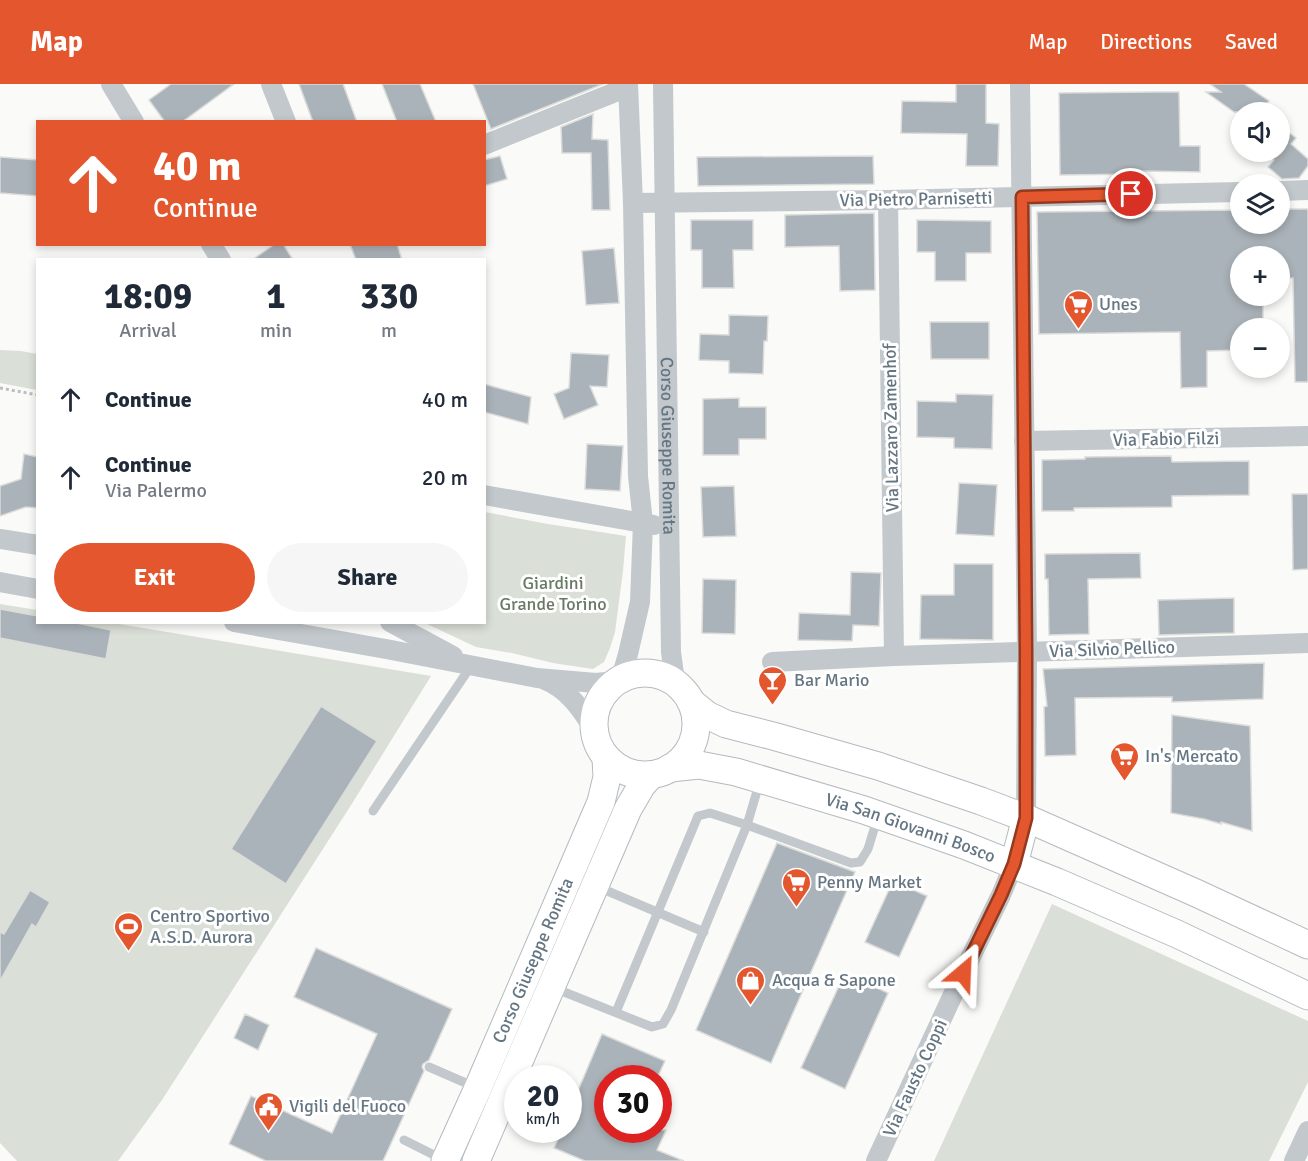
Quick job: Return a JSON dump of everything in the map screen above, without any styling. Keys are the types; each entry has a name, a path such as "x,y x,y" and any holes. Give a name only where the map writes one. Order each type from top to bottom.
{"main road":[{"path":"685,694 696,723 692,743 683,758 661,772 634,774 615,766 606,758 598,745 594,730 594,715 598,701 617,680 633,674 652,673 670,679 707,715 726,724 878,766 1026,818 1308,945"},
{"name":"Corso Giuseppe Romita","path":"445,1161 601,802 607,777 606,758"},
{"name":"Via San Giovanni Bosco","path":"661,772 692,765 705,765 736,772 879,815 1014,864 1177,934 1308,996"},
{"name":"Corso Giuseppe Romita","path":"476,1161 628,809 642,785 661,772"},
{"path":"1014,864 1026,818"}],"street":[{"path":"271,84 285,120"},
{"name":"Corso Giuseppe Romita","path":"663,84 671,652 674,674 685,694"},
{"path":"1020,84 1026,818"},
{"path":"114,85 133,120"},
{"path":"486,144 628,86"},
{"name":"Corso Giuseppe Romita","path":"617,680 624,668 640,602 643,524 638,476 633,203 628,86"},
{"path":"1290,191 1308,190"},
{"name":"Via Pietro Parnisetti","path":"664,203 1230,192"},
{"name":"Via Lazzaro Zamenhof","path":"888,200 894,656"},
{"path":"633,203 664,203"},
{"name":"Via Fabio Filzi","path":"1024,441 1308,436"},
{"path":"486,495 669,528"},
{"path":"0,539 36,545"},
{"path":"0,582 36,589"},
{"path":"245,624 547,680 565,692 594,730"},
{"path":"394,624 471,666"},
{"name":"Via Silvio Pellico","path":"772,662 894,656 1308,644"},
{"path":"537,678 596,683 617,680"},
{"name":"Via Fausto Coppi","path":"876,1161 1014,864"},
{"path":"1294,1161 1308,1131"}],"lane":[{"path":"373,811 471,666"},
{"path":"552,987 652,1027 663,1024 704,932 747,825 760,779"},
{"path":"616,1012 698,816 710,813 851,863 860,862 868,849 879,815"},
{"path":"596,886 704,932"},
{"path":"429,1066 478,1088"},
{"path":"404,1140 445,1161"}],"path":[{"path":"0,388 36,395"}],"green space":[{"path":"0,350 36,354 36,390 0,383"},
{"name":"Giardini Grande Torino","path":"486,512 626,536 615,632 604,662 593,669 476,647 427,624 486,624"},
{"name":"Centro Sportivo A.S.D. Aurora","path":"0,604 36,610 36,624 119,624 431,676 162,1100 118,1161 17,1161 0,1143"},
{"path":"1052,904 1308,1021 1308,1082 1269,1161 934,1161"}],"building":[{"path":"171,84 234,84 185,120 164,120 149,100"},
{"path":"299,84 343,84 356,120 312,120"},
{"path":"382,84 420,84 435,120 396,120"},
{"path":"473,84 603,84 491,129"},
{"path":"956,84 986,84 986,123 999,124 998,166 966,166 967,134 901,133 902,101 956,102"},
{"path":"1210,84 1244,84 1269,101 1230,102 1230,109 1206,92 1221,92"},
{"path":"1179,92 1180,146 1200,146 1200,172 1143,171 1143,174 1060,175 1059,93"},
{"path":"593,114 592,139 608,140 610,210 592,210 591,153 562,153 561,127"},
{"path":"1290,134 1296,138 1291,144 1308,159 1308,166 1299,178 1290,179 1290,174 1276,174 1268,167 1272,162 1290,162"},
{"path":"500,156 507,179 486,185 486,160"},
{"path":"873,156 874,184 698,186 697,157"},
{"path":"0,157 36,160 36,196 0,193"},
{"path":"1290,209 1308,209 1308,382 1295,382 1293,278 1290,278 1290,246 1230,246 1230,306 1263,306 1263,318 1230,318 1230,350 1207,351 1207,387 1181,388 1180,332 1039,334 1037,212 1230,210 1230,234 1290,234"},
{"path":"874,213 875,290 840,291 839,246 785,247 785,215"},
{"path":"691,220 753,220 753,250 733,250 734,288 702,288 702,250 691,250"},
{"path":"917,220 991,221 991,253 966,253 966,281 935,281 935,252 917,252"},
{"path":"272,246 284,246 292,258 255,258"},
{"path":"351,246 398,246 401,258 355,258"},
{"path":"614,248 619,303 586,305 582,251"},
{"path":"729,315 768,316 767,341 764,341 763,374 729,373 729,361 699,360 700,334 729,335"},
{"path":"930,322 989,322 989,359 931,359"},
{"path":"571,353 609,355 607,387 590,386 598,405 564,419 554,394 569,388"},
{"path":"486,385 531,397 528,424 486,413"},
{"path":"956,394 993,395 992,449 954,448 954,438 917,437 917,401 956,402"},
{"path":"739,398 739,407 766,407 766,439 739,439 739,455 703,455 703,399"},
{"path":"587,444 623,446 620,491 585,489"},
{"path":"24,454 36,457 36,508 26,507 0,516 0,486 21,479"},
{"path":"1171,456 1172,462 1249,461 1249,495 1172,496 1172,507 1074,508 1074,511 1042,511 1042,460"},
{"path":"959,483 997,485 994,536 956,534"},
{"path":"734,486 736,536 703,537 701,487"},
{"path":"1292,494 1308,494 1308,569 1293,570"},
{"path":"1140,553 1141,578 1088,579 1089,634 1049,635 1045,554"},
{"path":"954,564 993,564 993,640 920,639 921,595 954,595"},
{"path":"851,572 881,573 879,626 853,625 852,641 798,640 799,613 850,615"},
{"path":"703,579 736,580 735,634 702,633"},
{"path":"1234,598 1234,633 1159,635 1158,600"},
{"path":"0,609 36,616 36,624 82,624 111,630 106,659 0,638"},
{"path":"1264,663 1263,699 1172,702 1172,697 1075,698 1076,755 1045,756 1044,707 1047,706 1043,669"},
{"path":"321,706 377,741 286,884 231,849"},
{"path":"1172,715 1250,726 1252,831 1221,822 1221,824 1171,813"},
{"path":"777,843 855,872 771,1063 696,1030"},
{"path":"893,881 927,896 899,957 865,942"},
{"path":"30,890 50,902 36,927 32,924 0,981 0,932 4,934"},
{"path":"316,948 452,1009 429,1060 423,1064 424,1071 383,1161 266,1161 229,1144 251,1096 332,1133 377,1034 294,997"},
{"path":"845,973 888,993 845,1089 801,1068"},
{"path":"245,1014 269,1025 258,1050 234,1038"},
{"path":"602,1034 665,1061 663,1065 594,1065 594,1143 660,1143 657,1150 684,1161 585,1161 554,1148 556,1143 582,1143 582,1081"}],"place":[{"name":"Unes","path":"1078,330"},
{"name":"Bar Mario","path":"773,706"},
{"name":"In's Mercato","path":"1124,782"},
{"name":"Penny Market","path":"796,908"},
{"name":"Centro Sportivo A.S.D. Aurora","path":"129,952"},
{"name":"Acqua & Sapone","path":"751,1006"},
{"name":"Vigili del Fuoco","path":"268,1132"}],"route":[{"path":"963,973 1014,864 1026,818 1022,197 1131,194"}]}
